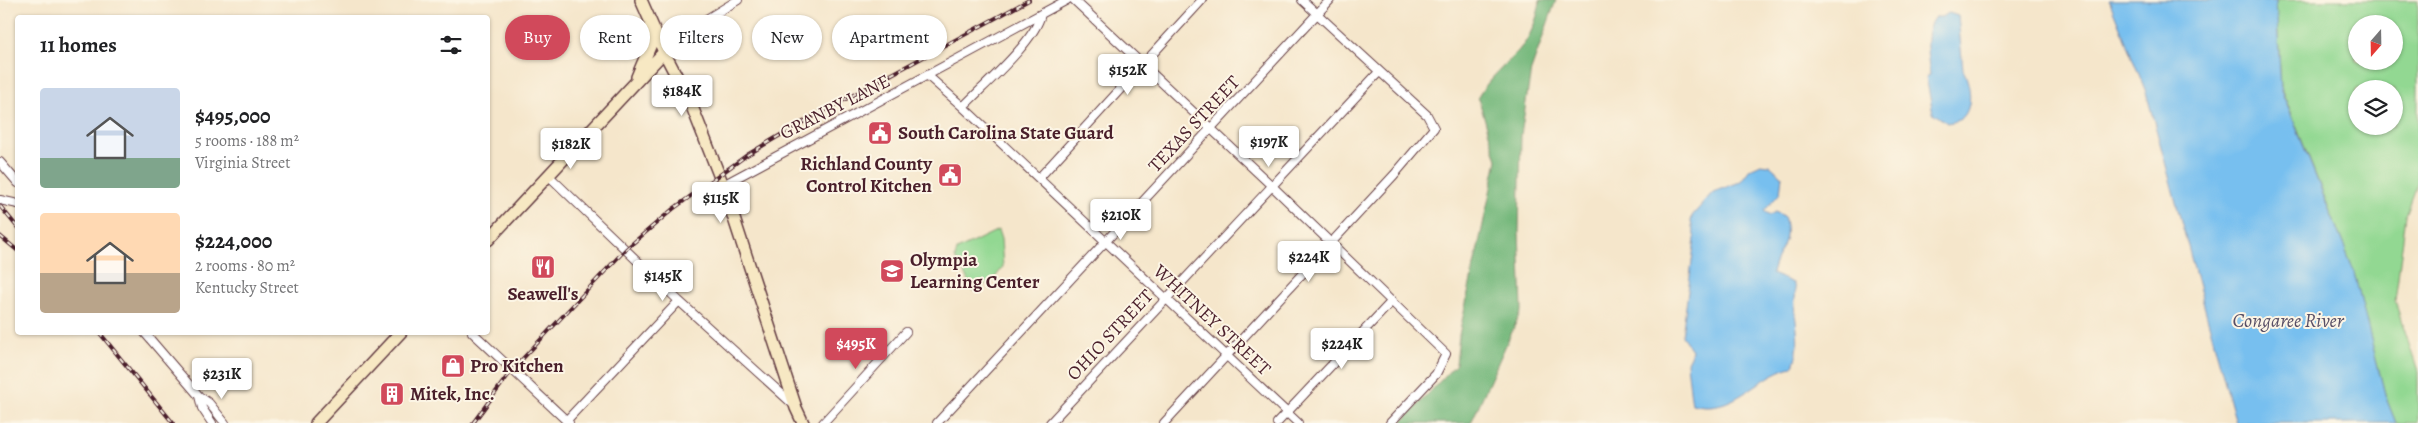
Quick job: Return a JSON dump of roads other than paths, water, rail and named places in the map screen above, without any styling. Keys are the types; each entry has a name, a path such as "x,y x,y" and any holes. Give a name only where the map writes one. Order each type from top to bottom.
{"main road":[{"path":"641,0 648,15"},
{"path":"650,20 660,43"},
{"path":"490,238 660,56"},
{"path":"635,82 644,60"},
{"path":"668,60 691,104 723,185 796,408 804,423"},
{"path":"316,423 398,335"},
{"path":"796,408 812,423"}],"street":[{"path":"713,15 738,0"},
{"name":"GRANBY LANE","path":"723,185 1067,0"},
{"path":"1074,0 1141,66 1331,242 1446,354 1436,374 1390,423"},
{"path":"1039,178 1202,0"},
{"path":"1164,423 1426,140 1434,128 1427,115 1378,73 1302,0"},
{"name":"TEXAS STREET","path":"937,423 1211,131 1330,0"},
{"path":"963,106 1029,39 1039,24 1041,14"},
{"name":"OHIO STREET","path":"1050,423 1378,73"},
{"name":"WHITNEY STREET","path":"928,76 963,106 1226,357 1298,423"},
{"path":"0,162 15,180"},
{"path":"548,175 678,301 796,408"},
{"path":"0,200 15,203"},
{"path":"475,335 567,422 678,301"},
{"path":"1277,423 1392,301"},
{"path":"823,423 906,332"},
{"path":"147,335 225,423"},
{"path":"199,396 202,408 212,423"}],"water":[{"name":"Congaree River","path":"2109,0 2276,0 2281,90 2353,269 2386,398 2396,423 2236,423 2146,92"},
{"path":"1949,13 1958,16 1963,70 1970,94 1966,113 1962,118 1947,123 1933,113 1926,77 1930,75 1927,52 1928,29 1935,17 1941,17"},
{"path":"1761,164 1769,165 1782,176 1780,193 1764,211 1770,215 1775,212 1784,216 1786,226 1785,240 1772,274 1793,283 1798,340 1795,361 1792,367 1774,374 1726,403 1704,406 1692,404 1687,362 1692,350 1682,336 1695,239 1691,222 1692,216 1713,192 1740,182 1750,169"}],"railway":[{"path":"473,423 512,370 626,249 673,209 747,155 794,127 1029,0"},
{"path":"0,206 15,224"},
{"path":"0,236 15,248"},
{"path":"101,335 173,423"}],"place":[{"name":"South Carolina State Guard","path":"880,133"},
{"name":"Richland County Control Kitchen","path":"950,175"},
{"name":"Seawell's","path":"543,267"},
{"name":"Olympia Learning Center","path":"892,271"},
{"name":"Pro Kitchen","path":"453,366"},
{"name":"Mitek, Inc.","path":"392,394"}]}
